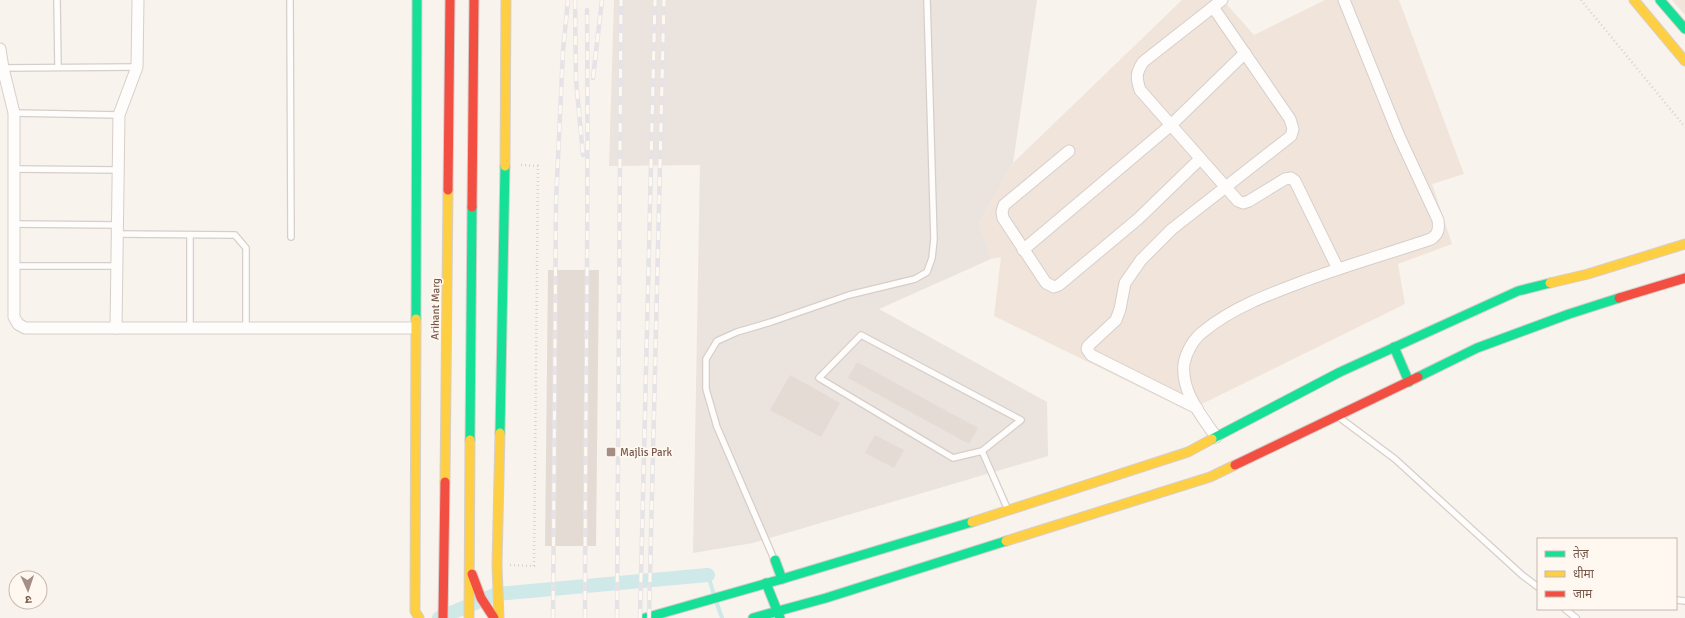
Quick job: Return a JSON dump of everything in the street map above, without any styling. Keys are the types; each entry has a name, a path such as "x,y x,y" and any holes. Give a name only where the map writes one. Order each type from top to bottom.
{"street":[{"path":"116,328 119,115 137,67 138,0"},
{"path":"417,0 417,614"},
{"name":"Arihant Marg","path":"443,618 450,0"},
{"path":"469,618 474,0"},
{"path":"469,564 476,589 486,609 497,615 506,165 506,0"},
{"path":"1222,0 1143,62 1137,72 1137,81 1140,90 1238,201 1243,203 1249,201 1285,179 1291,178 1295,181 1338,269"},
{"path":"1216,437 1197,408 1186,387 1184,377 1184,362 1189,348 1203,331 1237,309 1274,292 1338,269 1431,239 1436,236 1439,229 1438,220 1399,136 1344,0"},
{"path":"1634,0 1685,61"},
{"path":"1660,0 1685,29"},
{"path":"1197,408 1091,355 1087,350 1088,346 1116,320 1120,309 1125,283 1141,260 1172,229 1287,141 1291,136 1293,129 1290,119 1213,7"},
{"path":"0,49 14,113 14,317 18,324 25,328 416,328"},
{"path":"1023,250 1171,125 1245,53"},
{"path":"449,115 473,115"},
{"path":"1069,151 1004,205 1002,212 1003,218 1046,284 1054,287 1138,219 1200,159"},
{"path":"645,618 782,579 1008,511 1188,452 1340,372 1518,291 1588,274 1685,244"},
{"path":"752,618 778,615 826,598 1210,477 1338,417 1477,348 1569,314 1685,278"},
{"path":"1394,347 1409,382"},
{"path":"775,560 782,579"},
{"path":"766,583 778,615"}],"lane":[{"path":"57,0 58,68"},
{"path":"290,0 291,237"},
{"path":"775,560 717,427 706,389 706,359 716,341 737,332 849,295 915,279 927,272 932,258 934,239 927,0"},
{"path":"3,68 137,67"},
{"path":"14,113 119,115"},
{"path":"15,169 118,170"},
{"path":"14,224 190,234 235,235 246,248 246,327"},
{"path":"190,234 190,328"},
{"path":"14,266 116,266"},
{"path":"861,335 1021,420 982,451 953,458 819,378 861,335"},
{"path":"1338,417 1395,459 1522,575 1537,586"},
{"path":"982,451 1008,511"},
{"path":"1570,610 1576,618"}],"path":[{"path":"1581,0 1685,127"},
{"path":"497,565 534,566 538,166 506,165"}],"shaded area":[{"path":"614,0 1037,0 1013,163 979,223 991,259 879,309 1047,402 1048,456 753,543 693,553 700,165 609,166"},
{"path":"1182,0 1223,0 1254,35 1325,0 1399,0 1464,174 1432,184 1452,244 1398,264 1405,304 1206,402 1186,410 994,316 1001,257 991,259 979,223 1013,163"},
{"path":"1672,0 1685,0 1685,15"}],"building":[{"path":"548,270 599,270 596,546 545,546"},
{"path":"857,362 978,428 969,444 848,378"},
{"path":"790,375 840,403 821,437 770,410"},
{"path":"875,435 904,450 894,468 865,453"}],"waterway":[{"path":"708,575 714,595"},
{"path":"439,618 497,594 708,575"},
{"path":"716,601 722,618"}],"railway":[{"path":"553,618 556,202 563,51 568,0"},
{"path":"575,0 576,80 583,155"},
{"path":"593,78 602,0"},
{"path":"617,618 621,0"},
{"path":"640,618 655,0"},
{"path":"649,618 664,0"},
{"path":"585,618 588,162 587,10"}],"traffic: fast":[{"path":"416,319 417,0"},
{"path":"1660,0 1685,29"},
{"path":"500,433 505,166"},
{"path":"470,440 472,207"},
{"path":"1212,439 1340,372 1518,291 1550,283"},
{"path":"1418,377 1477,348 1569,314 1619,298"},
{"path":"1394,347 1409,382"},
{"path":"645,618 972,522"},
{"path":"753,618 826,598 1006,541"},
{"path":"775,560 782,579"},
{"path":"766,583 780,618"}],"traffic: slow":[{"path":"505,166 506,0"},
{"path":"1634,0 1685,61"},
{"path":"445,482 448,190"},
{"path":"1550,283 1588,274 1685,244"},
{"path":"416,319 415,611 419,618"},
{"path":"499,618 497,565 500,433"},
{"path":"972,522 1188,452 1212,439"},
{"path":"469,618 470,440"},
{"path":"1006,541 1210,477 1235,465"}],"traffic: jam":[{"path":"448,190 450,0"},
{"path":"472,207 474,0"},
{"path":"1619,298 1685,278"},
{"path":"1235,465 1418,377"},
{"path":"443,618 445,482"},
{"path":"472,574 481,598 494,618"}],"place":[{"name":"Majlis Park","path":"611,452"}]}
